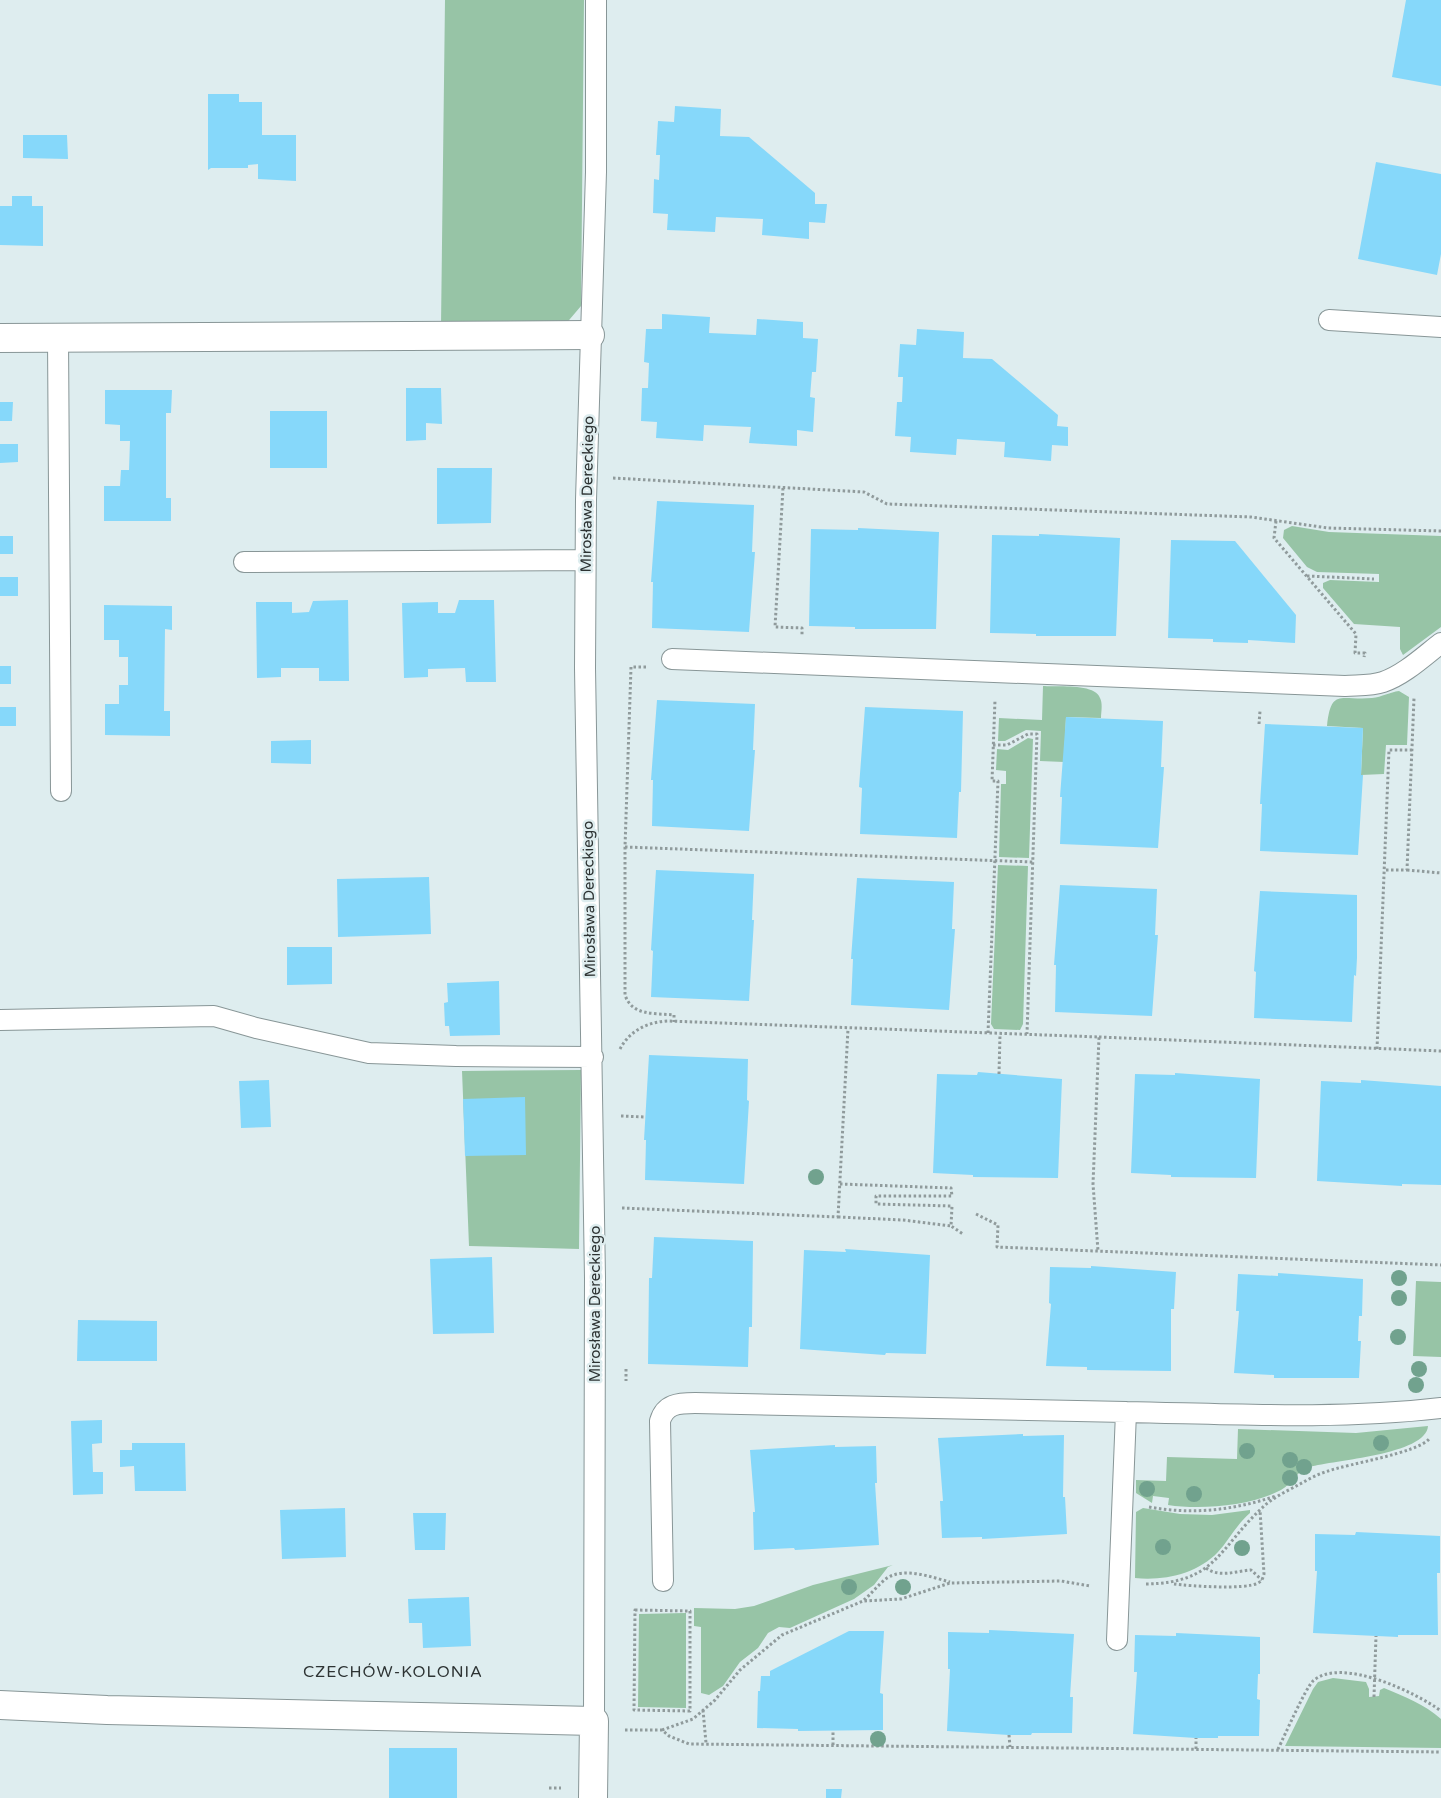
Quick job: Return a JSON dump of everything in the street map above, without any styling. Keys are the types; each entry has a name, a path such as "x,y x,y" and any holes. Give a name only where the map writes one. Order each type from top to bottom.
{"street":[{"path":"0,338 590,335"},
{"path":"0,1705 605,1726"},
{"name":"Mirosława Dereckiego","path":"592,1798 605,1726"}],"lane":[{"name":"Mirosława Dereckiego","path":"596,0 596,172 586,477 584,668 605,1726"},
{"path":"1329,320 1441,327"},
{"path":"58,338 61,791"},
{"path":"244,562 585,560"},
{"path":"672,660 1317,685 1364,685 1384,682 1416,662 1441,643"},
{"path":"0,1020 214,1016 256,1028 369,1053 593,1057"},
{"path":"663,1581 660,1421 662,1412 670,1406 681,1403 1336,1416 1441,1408"},
{"path":"1117,1640 1126,1412"}],"path":[{"path":"586,477 864,492 887,504 1251,518 1328,528 1441,532"},
{"path":"783,488 775,627 802,628"},
{"path":"1276,521 1274,538 1356,634 1355,653 1365,653 1364,685"},
{"path":"1306,576 1374,579"},
{"path":"1408,870 1416,662"},
{"path":"988,1033 998,781 992,780 996,672"},
{"path":"631,678 625,847 625,995 632,1008 642,1012 674,1015 674,1022"},
{"path":"993,745 1007,745 1028,734 1037,734 1026,1034"},
{"path":"1376,1049 1386,870 1389,750 1412,750"},
{"path":"625,847 1032,862"},
{"path":"1386,870 1441,873"},
{"path":"619,1053 629,1036 642,1026 655,1022 1026,1034 1441,1051"},
{"path":"838,1217 848,1029"},
{"path":"999,1074 1000,1034"},
{"path":"1098,1251 1093,1184 1099,1037"},
{"path":"617,1107 618,1125"},
{"path":"618,1116 645,1117"},
{"path":"840,1184 952,1188 952,1196 876,1196 876,1204 952,1206 951,1226"},
{"path":"622,1208 902,1220 951,1226 963,1234"},
{"path":"976,1214 998,1226 997,1247 1441,1265"},
{"path":"1171,1584 1206,1568 1224,1552 1260,1510 1281,1495 1327,1471 1400,1452 1427,1441 1431,1436"},
{"path":"1123,1498 1141,1505 1192,1512 1230,1508 1281,1495"},
{"path":"863,1601 887,1578 905,1573 950,1583 1075,1582 1093,1587 1120,1584 1171,1584 1195,1587 1256,1584 1262,1580 1264,1574 1260,1510"},
{"path":"1206,1568 1210,1571 1226,1574 1251,1570 1262,1580"},
{"path":"605,1726 662,1730 693,1719 740,1670 782,1635 863,1601 901,1599 950,1583"},
{"path":"635,1610 690,1611 690,1711 634,1710 635,1610"},
{"path":"1374,1696 1376,1636"},
{"path":"1278,1749 1312,1682 1320,1676 1338,1673 1374,1679 1423,1699 1441,1712"},
{"path":"703,1710 706,1743"},
{"path":"662,1730 678,1741 689,1744 1441,1752"},
{"path":"833,1732 833,1745"},
{"path":"1009,1735 1010,1747"},
{"path":"1196,1738 1196,1749"}],"green space":[{"path":"445,0 584,0 581,306 564,326 441,326"},
{"path":"1292,526 1329,532 1441,536 1441,627 1403,655 1400,649 1400,627 1354,624 1323,588 1323,583 1330,580 1379,582 1379,574 1317,572 1307,567 1283,538 1284,530"},
{"path":"1043,686 1083,688 1097,693 1101,700 1101,718 1066,717 1064,762 1040,761 1041,731 1026,730 1005,741 998,741 999,718 1042,720"},
{"path":"1399,691 1409,697 1407,745 1386,745 1384,774 1361,775 1363,728 1327,726 1331,706 1339,698 1372,698"},
{"path":"1028,738 1033,739 1029,858 999,857 1001,784 1006,784 1006,771 996,770 997,749 1008,750"},
{"path":"998,865 1028,866 1023,1024 1020,1030 994,1029 991,1024"},
{"path":"581,1070 579,1249 469,1246 462,1071"},
{"path":"1416,1281 1441,1282 1441,1357 1413,1356"},
{"path":"1428,1426 1423,1436 1412,1444 1377,1455 1310,1467 1298,1474 1281,1490 1255,1500 1210,1507 1195,1507 1168,1505 1169,1498 1153,1496 1152,1503 1136,1493 1136,1480 1166,1481 1167,1457 1237,1459 1238,1429 1356,1433"},
{"path":"1143,1508 1180,1514 1212,1515 1250,1510 1250,1513 1210,1560 1190,1571 1180,1574 1146,1579 1135,1578 1136,1512"},
{"path":"893,1565 888,1567 874,1585 854,1599 790,1628 779,1627 768,1633 758,1648 740,1662 723,1686 709,1695 701,1693 701,1627 694,1626 694,1608 735,1609 754,1606 813,1585"},
{"path":"686,1613 686,1708 638,1707 639,1614"},
{"path":"1333,1678 1366,1682 1369,1689 1369,1697 1379,1696 1380,1690 1384,1688 1428,1709 1441,1719 1441,1748 1285,1746 1313,1689 1318,1682"}],"building":[{"path":"1406,0 1441,0 1441,86 1392,77"},
{"path":"208,94 239,94 239,102 262,102 262,135 296,135 296,181 258,179 258,164 248,165 248,168 211,168 208,170"},
{"path":"675,106 721,109 720,136 749,137 815,193 815,204 827,204 825,223 809,222 809,239 762,235 763,219 716,217 715,232 667,230 668,214 653,213 654,179 659,180 660,155 656,155 658,121 674,122"},
{"path":"23,135 67,135 68,159 23,158"},
{"path":"1376,162 1441,174 1441,254 1437,275 1358,259"},
{"path":"12,196 32,196 32,206 43,206 43,246 0,245 0,206 12,206"},
{"path":"662,314 710,317 709,333 756,335 757,319 803,322 803,338 818,339 816,372 812,372 810,397 815,398 813,432 797,430 797,446 749,443 751,427 704,425 703,441 656,438 657,422 641,421 642,388 648,388 649,363 644,362 646,329 662,329"},
{"path":"917,329 964,332 963,358 992,359 1058,415 1057,426 1068,427 1068,446 1052,445 1051,461 1004,457 1005,442 957,439 956,455 910,452 911,437 895,436 897,402 902,402 903,377 898,377 900,344 916,345"},
{"path":"406,388 441,388 442,424 426,423 426,440 406,441"},
{"path":"105,390 172,390 171,413 166,413 166,498 171,498 171,521 104,521 104,486 120,486 121,470 129,470 130,441 120,441 120,425 105,424"},
{"path":"0,402 13,402 12,421 0,421"},
{"path":"270,411 327,411 327,468 270,468"},
{"path":"0,444 18,444 18,462 0,463"},
{"path":"437,468 492,468 491,523 437,524"},
{"path":"657,501 754,505 752,552 755,552 749,632 652,628 653,582 651,582"},
{"path":"858,528 939,532 936,629 855,629 855,627 809,626 811,529 858,530"},
{"path":"1039,534 1120,538 1116,636 1036,636 1036,634 990,633 992,535 1039,536"},
{"path":"0,536 13,536 13,554 0,554"},
{"path":"1171,540 1235,541 1296,615 1295,643 1248,640 1248,643 1213,642 1213,639 1168,638"},
{"path":"0,577 18,577 18,596 0,596"},
{"path":"348,600 349,681 319,681 319,668 281,668 281,677 257,678 256,602 292,602 292,613 309,612 313,601"},
{"path":"459,600 494,600 496,682 466,682 465,668 428,669 428,677 404,678 402,603 438,602 438,613 455,613"},
{"path":"104,605 172,606 172,630 165,629 164,711 170,711 170,736 105,735 105,704 119,704 119,685 128,685 128,657 119,657 119,640 104,640"},
{"path":"0,666 11,666 11,684 0,684"},
{"path":"657,700 755,704 753,750 755,750 749,831 652,826 653,780 651,780"},
{"path":"0,707 16,707 16,726 0,726"},
{"path":"865,707 963,711 961,792 959,792 957,838 860,834 862,788 859,787"},
{"path":"1066,717 1163,721 1161,767 1164,767 1158,848 1060,844 1062,797 1060,797"},
{"path":"1265,724 1363,728 1361,775 1363,775 1358,855 1260,851 1262,804 1260,804"},
{"path":"311,740 311,764 271,763 271,741"},
{"path":"656,870 754,874 752,920 754,920 749,1001 651,997 653,951 651,950"},
{"path":"429,877 431,934 338,937 337,879"},
{"path":"857,878 954,882 952,929 955,929 949,1010 851,1005 853,959 851,959"},
{"path":"1060,885 1157,889 1155,935 1158,935 1152,1016 1055,1012 1056,965 1054,965"},
{"path":"1260,891 1357,895 1357,958 1356,976 1354,975 1352,1022 1254,1018 1256,972 1254,971"},
{"path":"287,947 332,947 332,984 287,985"},
{"path":"499,981 500,1035 450,1036 449,1026 445,1026 444,1003 448,1002 447,983"},
{"path":"649,1055 748,1059 747,1100 749,1101 744,1184 645,1180 646,1140 644,1140"},
{"path":"978,1072 1062,1079 1058,1178 973,1177 973,1175 933,1173 937,1074 977,1075"},
{"path":"1175,1073 1260,1079 1256,1178 1171,1177 1171,1175 1131,1173 1135,1074 1175,1075"},
{"path":"269,1080 271,1127 241,1128 239,1081"},
{"path":"1361,1080 1441,1086 1441,1185 1402,1184 1402,1186 1317,1181 1321,1081 1361,1083"},
{"path":"525,1097 526,1155 465,1156 463,1099"},
{"path":"654,1237 753,1241 752,1327 749,1327 748,1367 648,1364 649,1278 652,1278"},
{"path":"845,1249 930,1255 926,1354 886,1353 885,1355 800,1349 804,1250 846,1252"},
{"path":"492,1257 494,1333 433,1334 430,1259"},
{"path":"1091,1266 1176,1272 1174,1309 1171,1309 1171,1371 1087,1370 1087,1367 1046,1366 1051,1304 1049,1303 1050,1267 1091,1268"},
{"path":"1278,1273 1363,1279 1362,1316 1359,1316 1358,1341 1361,1341 1359,1378 1274,1378 1274,1375 1234,1373 1239,1311 1236,1311 1238,1274 1278,1276"},
{"path":"78,1320 157,1321 157,1361 77,1361"},
{"path":"102,1420 102,1443 92,1444 93,1472 103,1472 103,1494 73,1495 71,1421"},
{"path":"1023,1434 1023,1436 1064,1435 1063,1497 1065,1497 1067,1534 982,1539 982,1537 942,1538 940,1501 943,1501 938,1438"},
{"path":"132,1443 185,1443 186,1491 135,1491 134,1466 120,1467 120,1450 132,1450"},
{"path":"835,1445 835,1447 876,1446 877,1483 875,1483 879,1545 795,1550 794,1548 754,1550 753,1512 755,1512 750,1450"},
{"path":"345,1508 346,1557 282,1559 280,1510"},
{"path":"413,1513 446,1513 445,1550 415,1550"},
{"path":"1356,1532 1440,1536 1440,1573 1437,1573 1438,1635 1398,1635 1398,1637 1313,1633 1317,1571 1315,1571 1315,1534 1355,1535"},
{"path":"469,1597 471,1646 423,1648 422,1623 409,1623 408,1599"},
{"path":"989,1630 1074,1634 1070,1697 1073,1697 1072,1733 1009,1735 947,1731 950,1669 948,1669 948,1632 989,1633"},
{"path":"849,1631 884,1631 880,1693 883,1694 883,1730 798,1731 798,1729 757,1728 758,1691 760,1691 761,1676 770,1676 770,1671"},
{"path":"1176,1633 1260,1637 1260,1674 1258,1674 1257,1699 1260,1700 1259,1736 1196,1738 1133,1734 1137,1672 1134,1672 1135,1635 1176,1636"},
{"path":"389,1748 457,1748 457,1798 389,1798"},
{"path":"826,1789 842,1789 841,1798 826,1798"}],"district":[{"name":"CZECHÓW-KOLONIA","path":"393,1672"}]}
